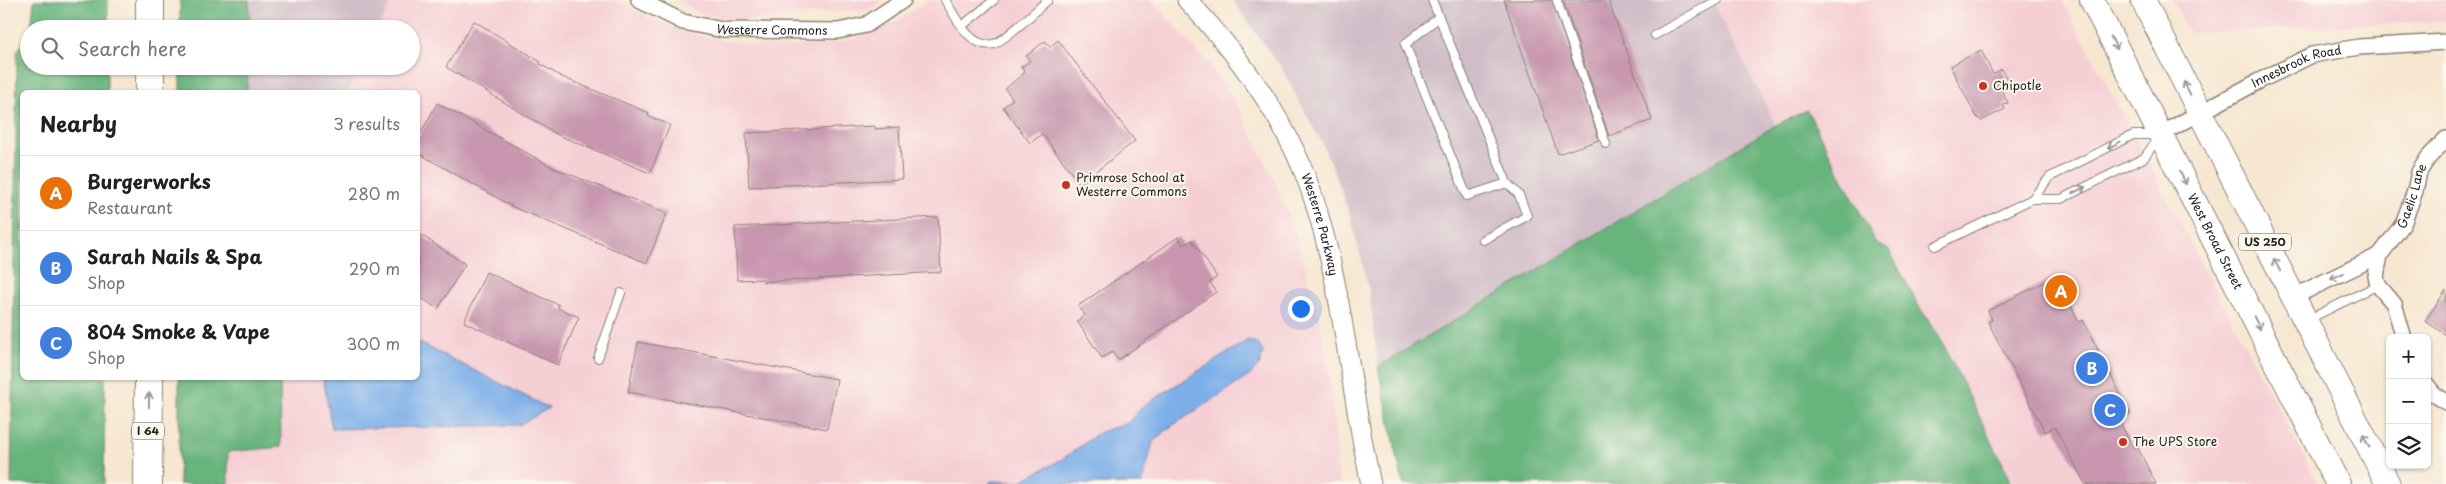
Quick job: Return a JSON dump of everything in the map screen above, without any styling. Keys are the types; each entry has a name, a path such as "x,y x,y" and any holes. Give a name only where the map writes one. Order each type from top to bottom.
{"highway":[{"path":"150,0 150,20"},
{"path":"150,75 150,90"},
{"name":"I 64","path":"148,484 149,380"}],"main road":[{"name":"West Broad Street","path":"2092,0 2338,484"},
{"name":"US 250","path":"2143,0 2388,484"}],"street":[{"name":"Westerre Commons","path":"639,0 683,22 724,30 838,31 866,25 903,0"},
{"name":"Westerre Parkway","path":"1186,0 1214,29 1262,93 1289,140 1310,187 1327,245 1371,484"},
{"name":"Innesbrook Road","path":"2161,134 2312,55 2359,47 2446,42"},
{"name":"Gaelic Lane","path":"2378,284 2376,276 2380,255 2403,224 2415,191 2419,172 2428,158 2446,139"},
{"name":"Gaelic Lane","path":"2293,297 2380,255"},
{"path":"2378,284 2394,304 2403,334"},
{"path":"2431,390 2446,402"}],"lane":[{"path":"945,0 962,26 978,42 993,44 1048,0"},
{"path":"962,26 994,0"},
{"path":"1432,0 1508,183 1519,195 1527,216 1483,240"},
{"path":"1655,35 1718,0"},
{"path":"1557,1 1606,144"},
{"path":"1439,17 1405,44 1467,196 1508,183"},
{"path":"2032,199 2050,177 2133,135 2161,134"},
{"path":"1935,246 2032,199 2061,198 2136,162 2144,158 2161,134"},
{"path":"2306,321 2378,284"},
{"path":"598,358 621,293"}],"shaded area":[{"path":"249,0 393,0 382,20 249,20"},
{"path":"393,0 614,0 652,20 697,35 723,41 777,47 830,44 857,38 896,22 929,0 1151,0 1210,65 1237,104 1278,189 1295,233 1318,312 1332,393 1340,484 228,484 228,452 281,447 280,380 420,380 420,90 349,90 355,75 420,75 420,20 382,20"},
{"path":"676,0 882,0 871,9 742,20 702,14"},
{"path":"1232,0 1712,0 1776,125 1378,367 1369,290 1350,215 1337,178 1322,143 1282,69"},
{"path":"1712,0 2062,0 2318,484 2000,484 1807,110 1776,125"},
{"path":"2172,0 2446,0 2446,21 2189,33"},
{"path":"248,75 355,75 349,90 247,90"}],"green space":[{"path":"34,0 108,0 108,20 32,20"},
{"path":"180,0 249,0 249,20 180,20"},
{"path":"20,47 20,75 107,75 107,90 20,90 20,380 105,380 104,484 11,484 17,52"},
{"path":"180,75 248,75 247,90 180,90"},
{"path":"1807,110 1876,243 1889,250 1918,305 1940,338 2009,476 2009,484 1403,484 1378,367 1776,125"},
{"path":"179,380 280,380 281,447 228,452 228,484 179,484"}],"water":[{"path":"1248,340 1257,343 1263,352 1259,366 1249,376 1169,428 1153,442 1142,484 988,484 991,481 1019,482 1064,458 1100,432 1128,423 1143,406"},
{"path":"420,343 549,408 519,425 332,429 323,380 420,380"}],"building":[{"path":"1504,0 1552,0 1599,140 1558,154"},
{"path":"1563,0 1608,0 1652,120 1609,136"},
{"path":"474,21 562,77 649,113 648,116 670,125 650,173 558,135 446,67"},
{"path":"1058,40 1135,141 1080,184 1042,134 1030,143 1003,107 1013,99 1005,89 1025,72 1021,67 1030,61 1026,56 1045,41 1050,47"},
{"name":"Chipotle","path":"1981,50 1993,74 2001,69 2010,83 2001,89 2008,103 2003,105 2005,109 1981,121 1976,116 1950,66"},
{"path":"437,103 554,168 667,213 647,263 515,208 420,154 420,134"},
{"path":"875,126 875,129 899,127 902,179 749,187 746,133"},
{"path":"938,217 941,272 763,282 763,279 737,280 735,227"},
{"path":"420,234 465,264 438,309 420,297"},
{"path":"1178,237 1183,245 1192,240 1217,277 1210,282 1216,292 1118,360 1112,352 1102,358 1077,321 1085,315 1078,306"},
{"path":"486,272 559,305 558,308 579,317 558,365 464,322"},
{"path":"2056,276 2079,322 2083,320 2130,414 2119,420 2133,448 2137,446 2156,484 2085,484 2055,427 2045,432 1988,322 1992,320 1988,311"},
{"path":"2446,290 2446,335 2425,321"},
{"path":"638,342 837,379 827,429 628,392"}],"place":[{"name":"Chipotle","path":"1983,86"},
{"name":"Primrose School at Westerre Commons","path":"1066,185"},
{"name":"Burgerworks","path":"2061,291"},
{"name":"Sarah Nails & Spa","path":"2092,368"},
{"name":"804 Smoke & Vape","path":"2110,410"},
{"name":"The UPS Store","path":"2123,442"}]}
